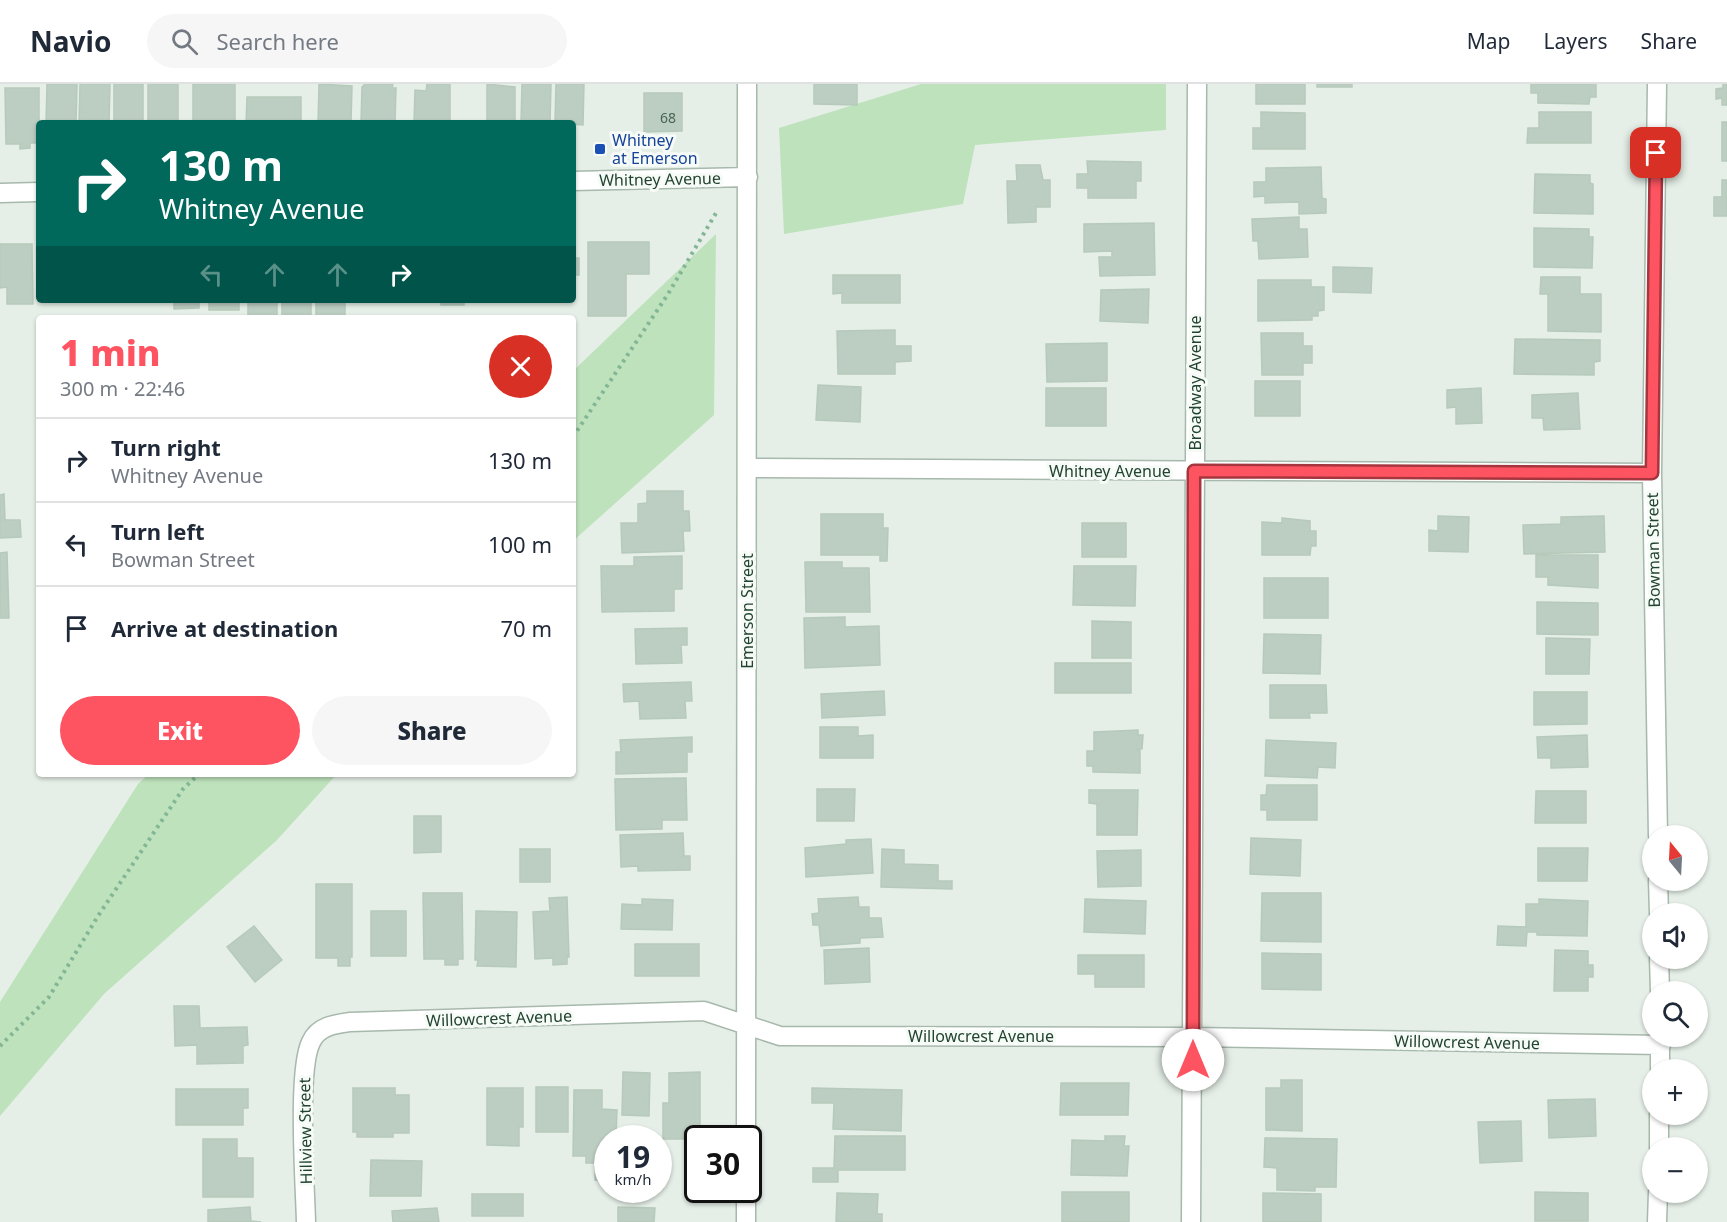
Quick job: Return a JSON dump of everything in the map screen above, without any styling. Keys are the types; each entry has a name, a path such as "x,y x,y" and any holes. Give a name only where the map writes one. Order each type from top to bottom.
{"street":[{"name":"Emerson Street","path":"746,1125 747,84"},
{"name":"Broadway Avenue","path":"1191,1222 1197,84"},
{"name":"Bowman Street","path":"1657,84 1652,473 1658,825"},
{"name":"Whitney Avenue","path":"576,181 748,177"},
{"path":"0,193 36,192"},
{"name":"Whitney Avenue","path":"747,468 1652,473"},
{"name":"Willowcrest Avenue","path":"311,1041 327,1025 350,1022 704,1011 785,1036 1642,1041"},
{"name":"Hillview Street","path":"306,1222 304,1066 311,1041"},
{"path":"746,1203 746,1222"},
{"path":"1657,1222 1658,1203"}],"path":[{"path":"576,432 668,294 716,213"},
{"path":"0,1046 49,997 98,916 176,799 196,777"}],"green space":[{"path":"921,84 1166,84 1166,130 975,145 963,204 784,234 779,128"},
{"path":"716,234 714,415 576,538 576,368"},
{"path":"146,777 334,777 277,840 104,994 0,1116 0,1002 138,784"}],"building":[{"path":"47,84 77,84 76,120 46,120"},
{"path":"80,84 110,84 109,120 79,120"},
{"path":"114,84 143,84 143,120 114,120"},
{"path":"148,84 178,84 178,120 148,120"},
{"path":"193,84 235,84 235,120 193,120"},
{"path":"319,84 352,86 351,120 318,120"},
{"path":"365,84 393,84 392,88 396,88 395,120 361,120 362,87"},
{"path":"427,84 450,84 450,120 414,120 415,90 426,91"},
{"path":"487,84 515,87 515,120 487,120"},
{"path":"522,84 551,84 550,120 521,120"},
{"path":"556,84 584,84 583,125 576,124 576,120 555,120"},
{"path":"814,84 857,84 857,105 814,104"},
{"path":"1256,84 1305,84 1305,104 1256,104"},
{"path":"1317,84 1352,84 1352,87 1317,87"},
{"path":"1531,84 1596,84 1596,97 1590,97 1589,104 1538,103 1538,93 1531,93"},
{"path":"1723,84 1727,84 1727,105 1722,105 1722,98 1716,99 1716,89 1723,88"},
{"path":"5,88 39,88 36,143 30,143 30,148 20,149 20,144 6,144"},
{"path":"644,93 682,93 682,131 644,132"},
{"path":"247,97 301,97 301,120 246,120"},
{"path":"1261,112 1305,113 1305,149 1253,149 1253,128 1261,128"},
{"path":"1539,112 1591,112 1591,143 1527,143 1528,128 1539,128"},
{"path":"1722,122 1727,122 1727,161 1722,161"},
{"path":"1087,161 1141,162 1141,181 1136,181 1136,198 1088,198 1088,188 1077,188 1077,174 1088,174"},
{"path":"1016,165 1040,165 1043,180 1050,180 1050,207 1036,207 1036,222 1008,223 1007,181 1017,181"},
{"path":"1321,167 1322,198 1326,199 1326,213 1299,214 1299,202 1265,203 1265,196 1254,197 1254,182 1266,182 1266,168"},
{"path":"1535,174 1590,175 1590,183 1593,184 1593,214 1534,213"},
{"path":"1722,180 1727,180 1727,216 1714,216 1714,197 1722,197"},
{"path":"1299,217 1299,229 1307,229 1308,257 1259,259 1258,241 1253,241 1252,219"},
{"path":"1154,223 1155,275 1100,276 1099,257 1112,257 1112,251 1084,252 1084,224"},
{"path":"1534,228 1589,229 1589,237 1593,237 1592,268 1534,267"},
{"path":"588,242 649,242 649,274 626,274 626,316 588,316"},
{"path":"0,244 32,244 33,304 7,304 7,287 0,288"},
{"path":"576,258 579,258 579,275 576,275"},
{"path":"1333,267 1372,268 1371,293 1333,292"},
{"path":"833,275 900,275 900,303 842,303 842,293 833,294"},
{"path":"1541,277 1580,277 1580,294 1601,294 1601,332 1548,331 1548,294 1540,294"},
{"path":"1258,280 1311,280 1311,287 1324,287 1324,310 1318,311 1318,316 1312,316 1312,320 1258,321"},
{"path":"1149,289 1148,323 1100,321 1101,290"},
{"path":"174,303 199,303 199,308 174,309"},
{"path":"209,303 239,303 239,310 209,310"},
{"path":"248,303 277,303 277,315 248,315"},
{"path":"282,303 311,303 311,315 282,315"},
{"path":"316,303 345,303 345,315 316,315"},
{"path":"441,303 464,303 464,305 441,305"},
{"path":"895,330 895,346 911,346 911,361 895,362 895,374 838,374 837,331"},
{"path":"1261,333 1303,333 1303,346 1312,346 1312,363 1303,363 1303,375 1262,375"},
{"path":"1515,339 1600,340 1600,361 1594,362 1594,375 1514,374"},
{"path":"1107,343 1107,381 1047,382 1046,344"},
{"path":"1255,381 1300,381 1300,416 1255,416"},
{"path":"818,385 861,387 860,422 816,420"},
{"path":"1046,388 1106,388 1106,426 1046,426"},
{"path":"1481,388 1482,423 1456,424 1456,407 1447,408 1447,390"},
{"path":"1578,393 1580,429 1544,430 1543,418 1532,418 1532,395"},
{"path":"647,491 683,491 683,511 689,511 690,531 683,531 684,551 622,553 621,523 638,523 638,504 647,503"},
{"path":"4,494 5,520 20,520 21,537 0,538 0,495"},
{"path":"821,514 883,514 883,528 888,528 887,561 880,561 880,555 821,555"},
{"path":"1438,516 1469,517 1468,552 1429,551 1429,530 1438,531"},
{"path":"1604,516 1605,552 1524,554 1523,525 1561,524 1561,517"},
{"path":"1282,518 1310,521 1310,531 1316,531 1316,546 1311,546 1310,555 1262,555 1262,522 1282,523"},
{"path":"1082,523 1126,523 1126,557 1082,557"},
{"path":"7,552 9,618 0,618 0,553"},
{"path":"1536,555 1598,555 1598,588 1548,585 1548,577 1536,577"},
{"path":"682,556 682,589 674,589 674,611 602,612 601,566 634,566 634,557"},
{"path":"805,562 842,562 842,568 869,568 870,612 806,612"},
{"path":"1074,566 1136,566 1135,606 1073,605"},
{"path":"1264,578 1328,578 1328,618 1264,618"},
{"path":"1537,602 1598,603 1598,635 1537,634"},
{"path":"845,617 845,627 879,626 880,665 805,668 804,618"},
{"path":"1092,621 1131,622 1131,658 1092,658"},
{"path":"687,628 687,645 681,645 682,663 636,664 635,629"},
{"path":"1264,634 1321,635 1320,674 1263,673"},
{"path":"1546,638 1590,639 1589,674 1546,674"},
{"path":"1055,663 1131,663 1131,693 1055,693"},
{"path":"691,682 692,701 685,701 686,718 640,719 639,701 624,702 623,684"},
{"path":"1270,685 1326,685 1327,713 1309,713 1310,718 1270,718"},
{"path":"884,691 885,715 822,718 821,694"},
{"path":"1534,692 1587,692 1587,724 1534,725"},
{"path":"820,727 858,727 858,736 873,735 873,758 820,758"},
{"path":"1138,730 1138,735 1143,735 1142,749 1137,749 1140,751 1140,773 1093,772 1093,766 1087,766 1087,751 1094,751 1094,732"},
{"path":"1587,735 1588,767 1551,768 1551,758 1538,758 1537,737"},
{"path":"692,737 692,752 687,752 687,772 616,774 616,752 621,752 620,740"},
{"path":"1266,740 1336,743 1335,768 1318,767 1317,778 1265,776"},
{"path":"686,778 687,820 662,820 662,829 616,830 615,779"},
{"path":"1267,785 1317,785 1317,820 1267,820 1267,810 1261,810 1261,795 1266,795"},
{"path":"817,789 855,789 854,821 817,821"},
{"path":"1089,790 1138,790 1137,835 1097,835 1097,804 1089,803"},
{"path":"1536,791 1586,791 1586,823 1535,823"},
{"path":"414,816 441,816 441,852 414,853"},
{"path":"683,833 684,856 690,856 690,870 638,871 638,866 621,867 620,835"},
{"path":"1251,838 1301,840 1300,876 1250,874"},
{"path":"871,839 873,873 806,877 805,848 846,844 846,840"},
{"path":"1538,848 1588,848 1587,881 1538,881"},
{"path":"520,849 550,849 550,882 520,882"},
{"path":"882,849 904,850 904,864 938,865 938,881 952,881 952,889 881,887"},
{"path":"1141,850 1141,886 1098,887 1097,851"},
{"path":"316,884 352,884 350,966 338,966 338,958 316,958"},
{"path":"423,893 462,893 463,959 458,959 458,965 445,965 445,959 424,959"},
{"path":"1262,893 1321,893 1321,942 1261,941"},
{"path":"567,897 569,957 567,956 567,964 553,965 553,958 535,959 533,912 550,911 549,898"},
{"path":"858,897 859,907 869,907 869,918 881,918 883,937 860,938 860,943 821,946 819,925 813,925 812,914 819,913 818,899"},
{"path":"642,899 673,900 672,930 621,929 622,904 642,905"},
{"path":"1085,899 1146,901 1145,934 1084,932"},
{"path":"1539,899 1588,901 1587,936 1537,935 1537,932 1527,932 1526,946 1497,945 1498,926 1526,927 1526,904 1539,904"},
{"path":"371,911 406,911 406,956 371,956"},
{"path":"476,911 517,912 516,967 477,966 478,960 475,960"},
{"path":"254,926 282,960 255,982 227,947"},
{"path":"635,944 699,944 699,976 635,976"},
{"path":"869,948 870,982 825,984 824,950"},
{"path":"1555,950 1588,951 1588,965 1593,965 1593,977 1588,977 1588,991 1554,991"},
{"path":"1262,953 1321,954 1321,990 1262,989"},
{"path":"1078,955 1144,955 1144,987 1095,987 1095,974 1078,974"},
{"path":"174,1006 199,1006 200,1028 247,1027 248,1045 243,1046 243,1063 197,1064 197,1045 175,1046"},
{"path":"623,1072 650,1073 649,1116 622,1115"},
{"path":"700,1072 700,1125 684,1125 684,1139 672,1139 672,1125 663,1125 663,1103 669,1103 669,1073"},
{"path":"1281,1080 1302,1080 1302,1131 1266,1130 1266,1088 1281,1088"},
{"path":"1061,1083 1129,1083 1128,1115 1060,1115"},
{"path":"536,1087 568,1087 568,1132 536,1132"},
{"path":"353,1088 395,1088 395,1095 409,1095 409,1133 393,1133 393,1137 357,1137 357,1132 353,1132"},
{"path":"487,1088 523,1088 523,1127 519,1127 519,1146 487,1145"},
{"path":"812,1088 902,1090 901,1131 833,1129 834,1103 812,1103"},
{"path":"176,1089 248,1089 248,1108 243,1108 243,1125 176,1125"},
{"path":"574,1090 602,1090 602,1109 617,1110 616,1125 594,1125 594,1163 586,1163 586,1156 573,1156"},
{"path":"1595,1099 1596,1136 1549,1138 1548,1100"},
{"path":"1521,1121 1522,1161 1480,1163 1478,1122"},
{"path":"835,1136 905,1136 905,1170 838,1170 838,1182 813,1182 813,1168 834,1168"},
{"path":"1105,1136 1125,1136 1124,1146 1129,1146 1127,1176 1071,1175 1072,1140 1105,1141"},
{"path":"1265,1138 1337,1139 1336,1187 1315,1187 1315,1191 1277,1190 1277,1168 1264,1167"},
{"path":"203,1139 237,1139 237,1158 253,1158 253,1197 203,1197"},
{"path":"371,1160 422,1161 421,1196 370,1196"},
{"path":"1062,1192 1129,1192 1129,1222 1062,1222"},
{"path":"1535,1192 1588,1193 1588,1221 1535,1221"},
{"path":"837,1193 878,1194 877,1214 882,1214 882,1222 836,1222"},
{"path":"1263,1193 1321,1194 1321,1222 1263,1222"},
{"path":"472,1194 523,1194 523,1216 472,1216"},
{"path":"250,1207 251,1221 261,1222 208,1222 208,1210"},
{"path":"618,1207 655,1208 654,1222 618,1222"},
{"path":"437,1208 439,1222 393,1222 392,1211"}],"place":[{"name":"Whitney at Emerson","path":"600,149"}],"route":[{"path":"1193,1060 1194,471 1652,473 1656,153"}]}
